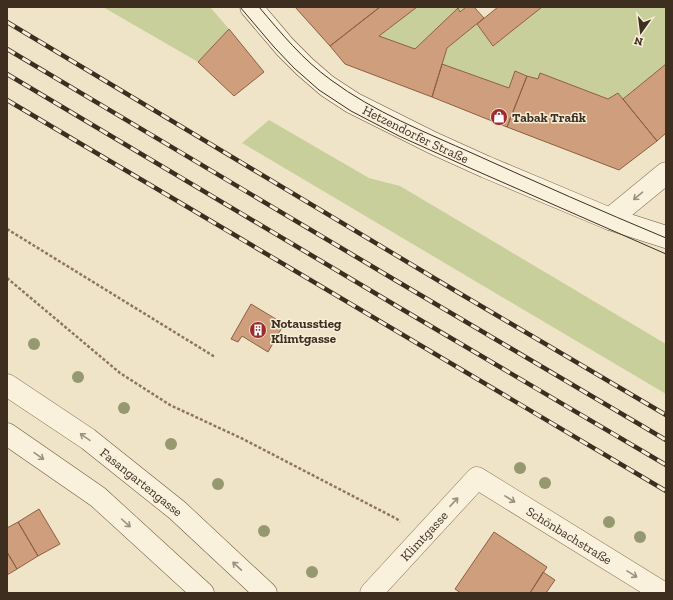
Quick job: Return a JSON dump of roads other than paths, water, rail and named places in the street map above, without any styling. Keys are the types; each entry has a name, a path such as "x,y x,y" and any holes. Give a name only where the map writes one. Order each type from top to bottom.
{"main road":[{"name":"Hetzendorfer Straße","path":"251,7 285,48 305,67 327,86 353,103 382,119 486,167 610,219 666,237"},
{"path":"610,219 666,173"},
{"name":"Hetzendorfer Straße","path":"610,219 666,252"},
{"name":"Fasangartengasse","path":"7,385 88,439 177,510 266,593"},
{"path":"7,434 98,497 203,593"},
{"name":"Klimtgasse","path":"371,593 477,478"},
{"name":"Schönbachstraße","path":"477,478 663,593"}],"tram line":[{"path":"240,7 294,68 319,90 351,111 399,136 666,254"},
{"path":"259,7 311,64 347,91 382,112 570,197 666,238"}],"railway":[{"path":"7,22 459,293 666,415"},
{"path":"7,49 666,440"},
{"path":"7,74 666,465"},
{"path":"7,100 666,491"}],"place":[{"name":"Tabak Trafik","path":"499,117"},
{"name":"Notausstieg Klimtgasse","path":"258,330"}]}
